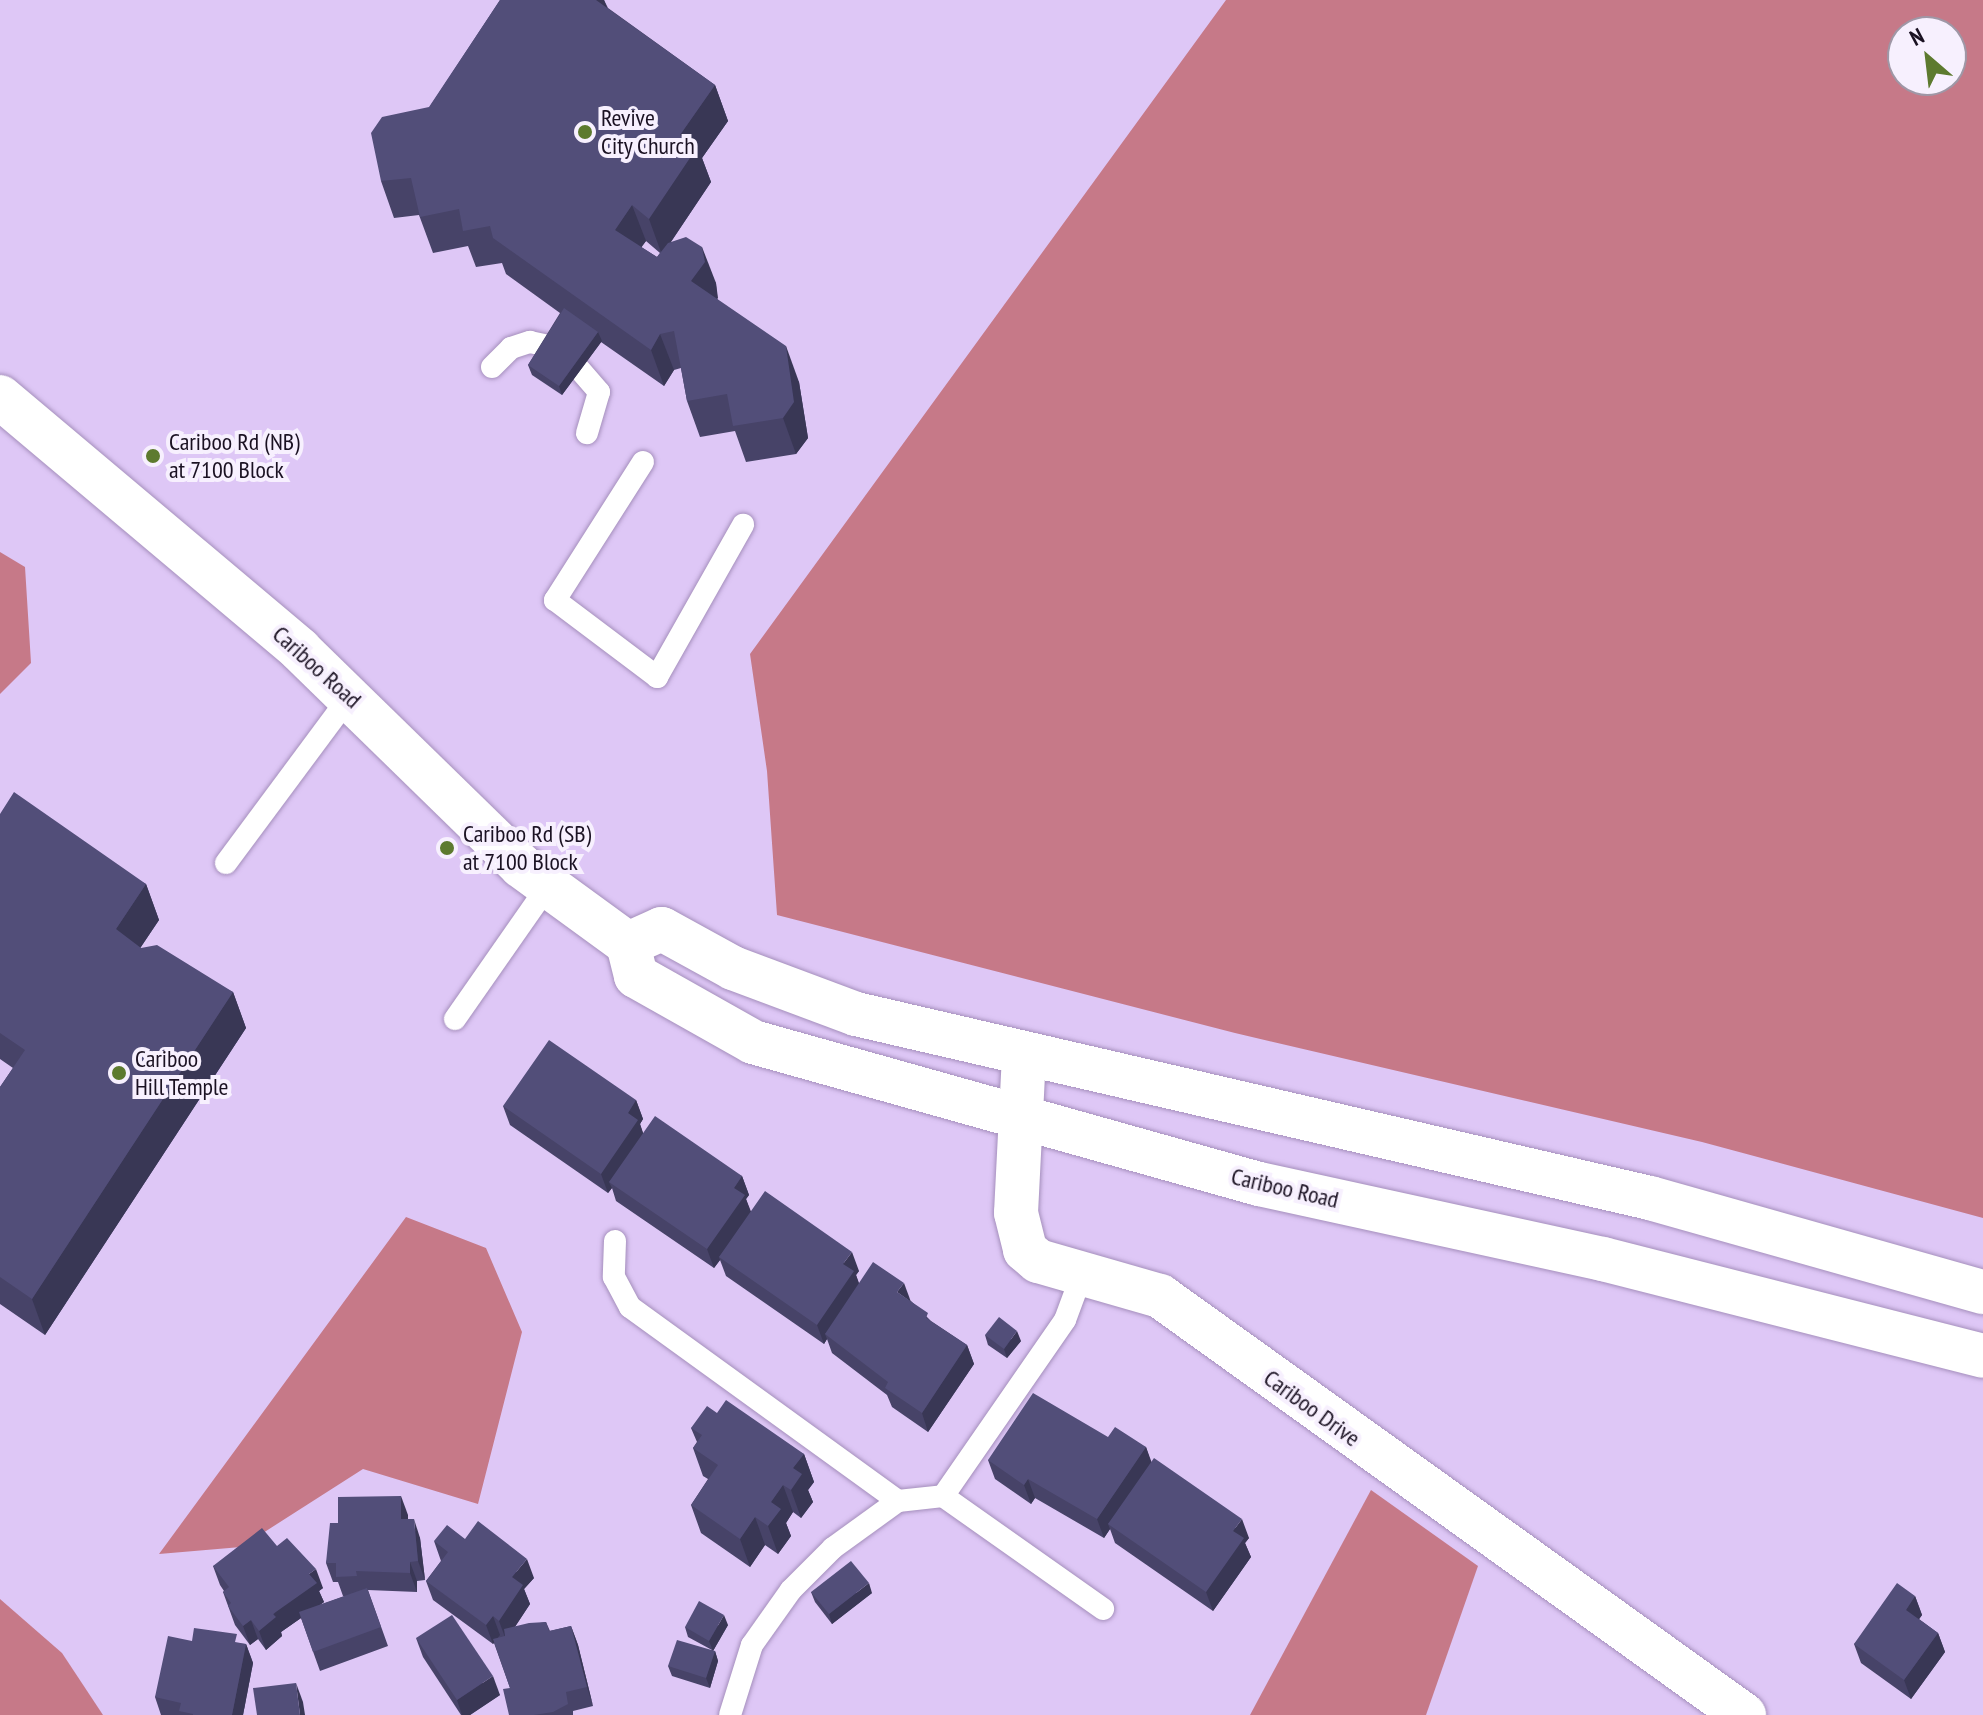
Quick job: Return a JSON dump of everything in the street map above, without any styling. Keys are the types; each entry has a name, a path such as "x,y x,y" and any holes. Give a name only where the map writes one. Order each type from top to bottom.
{"street":[{"name":"Cariboo Road","path":"0,397 90,467 350,696 547,887 628,944 636,976 753,1042 1019,1120 1259,1184 1603,1259 1983,1356"},
{"path":"628,944 662,929 733,968 856,1014 1650,1198 1983,1292"},
{"name":"Cariboo Drive","path":"1024,1055 1019,1120 1019,1235 1038,1261 1160,1296 1744,1715"}],"lane":[{"path":"492,367 511,348 530,342 549,346"},
{"path":"580,370 599,392 587,433"},
{"path":"643,462 555,600 657,677 743,525"},
{"path":"226,863 350,696"},
{"path":"455,1019 547,887"},
{"path":"615,1241 614,1277 630,1307 898,1501"},
{"path":"943,1496 1065,1320 1082,1274"},
{"path":"730,1715 752,1645 791,1590 833,1548 898,1501 943,1496 1103,1609"}],"shaded area":[{"path":"1226,0 1983,0 1983,1218 1702,1142 1235,1033 777,915 767,771 750,654"},
{"path":"0,552 25,567 31,663 0,694"},
{"path":"406,1217 486,1248 522,1332 478,1504 363,1469 241,1547 159,1554"},
{"path":"1371,1490 1478,1566 1426,1715 1250,1715"},
{"path":"0,1599 62,1653 103,1715 0,1715"}],"building":[{"path":"500,0 596,0 715,85 680,135 698,146 649,219 632,205 615,230 657,257 668,243 686,237 702,247 705,262 691,281 786,346 794,402 783,418 733,426 727,394 687,401 674,331 660,334 651,350 493,238 490,226 463,231 459,209 420,217 411,178 381,181 371,133 382,117 429,107"},
{"path":"564,308 598,332 559,386 528,365"},
{"name":"Cariboo Hill Temple","path":"14,792 146,884 116,929 141,948 157,945 233,992 32,1299 0,1277 0,1087 25,1050 0,1033 0,814"},
{"path":"549,1040 636,1100 628,1113 638,1120 601,1174 503,1106"},
{"path":"655,1116 742,1176 734,1188 745,1195 707,1249 609,1182"},
{"path":"765,1191 852,1252 843,1264 854,1271 817,1325 719,1257"},
{"path":"873,1262 904,1283 897,1292 928,1313 926,1318 967,1345 922,1413 885,1388 888,1382 825,1334"},
{"path":"999,1317 1017,1331 1004,1349 985,1335"},
{"path":"1033,1393 1108,1437 1115,1427 1146,1447 1097,1519 1028,1479 1024,1485 988,1460"},
{"path":"726,1400 804,1454 793,1468 802,1474 791,1490 783,1485 771,1502 781,1509 768,1526 755,1517 740,1539 691,1505 718,1465 693,1448 702,1435 691,1428 707,1406 717,1413"},
{"path":"1154,1458 1242,1519 1233,1531 1244,1538 1206,1592 1108,1524"},
{"path":"401,1496 401,1519 414,1519 418,1561 410,1562 410,1573 356,1571 357,1576 336,1577 336,1563 326,1563 330,1523 338,1523 338,1497"},
{"path":"478,1521 527,1559 512,1577 523,1585 499,1621 493,1616 486,1625 426,1581 448,1552 434,1541 447,1525 465,1539"},
{"path":"262,1528 277,1546 287,1538 316,1569 309,1574 317,1583 273,1614 276,1617 259,1631 251,1620 243,1626 228,1606 231,1603 223,1592 229,1587 213,1566"},
{"path":"851,1561 869,1583 829,1614 811,1592"},
{"path":"1897,1583 1915,1596 1906,1610 1938,1633 1904,1680 1854,1644"},
{"path":"367,1588 381,1627 313,1652 299,1612"},
{"path":"699,1601 724,1615 709,1641 685,1627"},
{"path":"452,1615 493,1676 457,1700 416,1638"},
{"path":"546,1622 549,1631 571,1626 587,1687 566,1692 568,1704 553,1712 509,1715 503,1689 510,1688 493,1639 505,1636 504,1629"},
{"path":"194,1628 237,1634 235,1642 246,1644 232,1715 193,1715 179,1711 181,1703 155,1697 168,1636 192,1641"},
{"path":"677,1640 715,1651 706,1678 668,1666"},
{"path":"296,1683 300,1715 257,1715 253,1688"}],"place":[{"name":"Revive City Church","path":"585,132"},
{"name":"Cariboo Rd (NB) at 7100 Block","path":"153,456"},
{"name":"Cariboo Rd (SB) at 7100 Block","path":"447,848"},
{"name":"Cariboo Hill Temple","path":"119,1073"}]}
